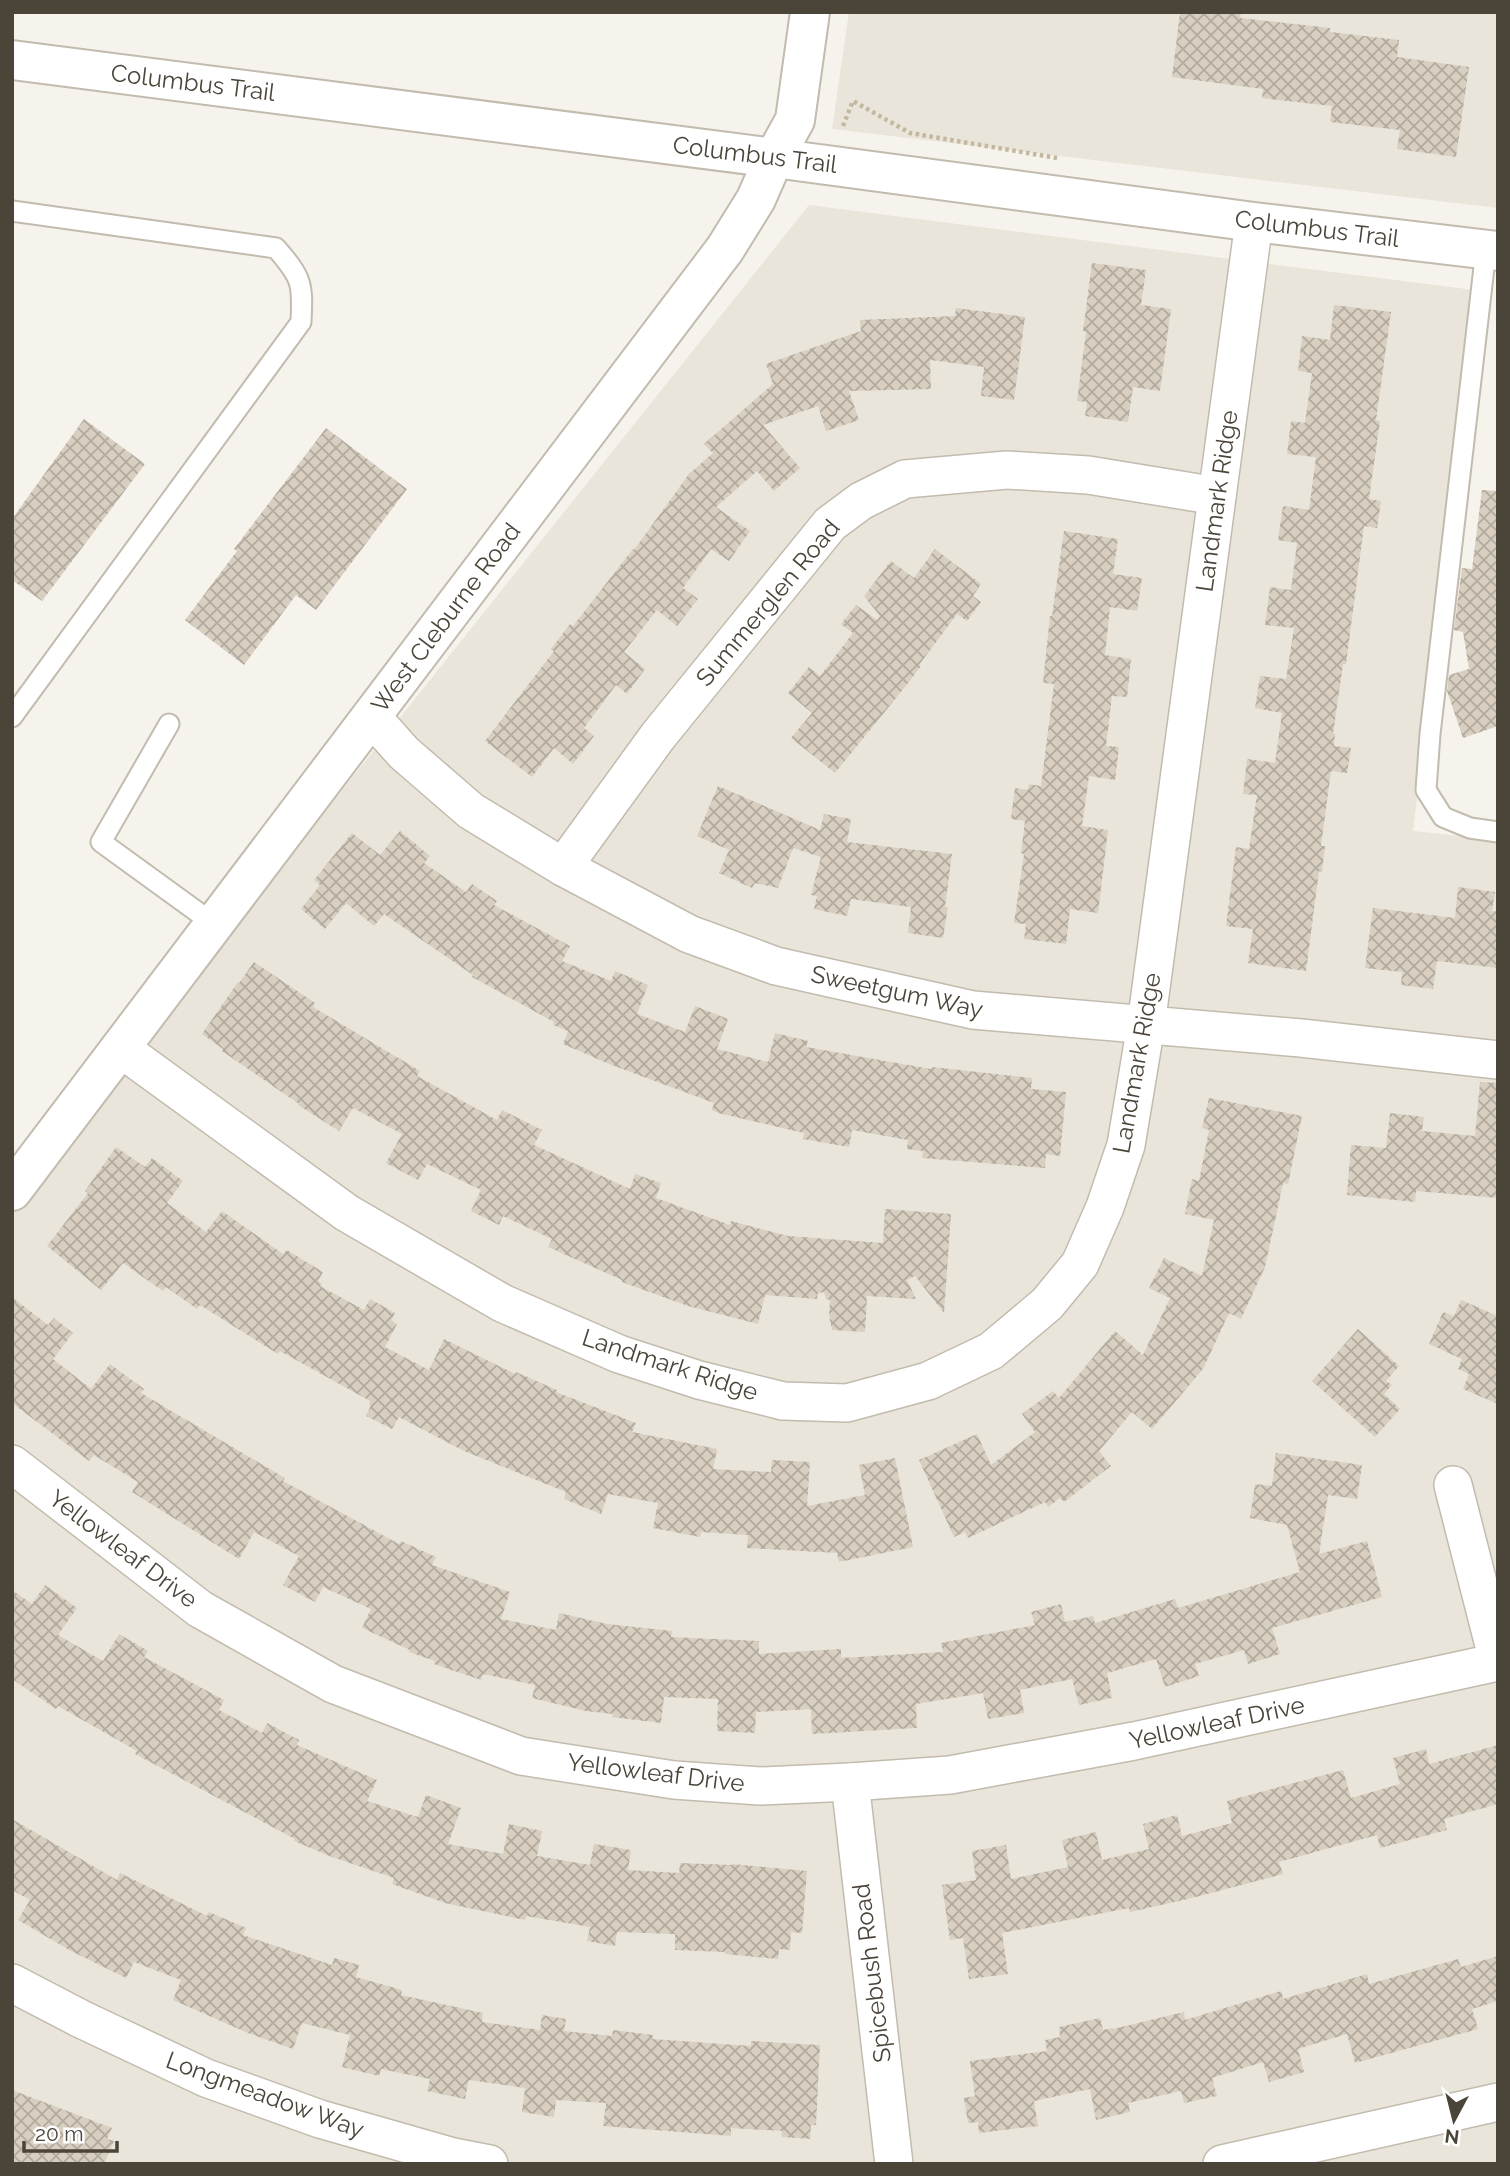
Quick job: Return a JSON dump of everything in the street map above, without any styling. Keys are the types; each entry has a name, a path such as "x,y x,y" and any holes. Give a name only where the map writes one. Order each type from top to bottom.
{"street":[{"name":"West Cleburne Road","path":"12,1191 725,249 756,199 795,120 810,12"},
{"name":"Columbus Trail","path":"12,60 1254,222 1492,250"},
{"name":"Landmark Ridge","path":"120,1048 347,1213 502,1303 620,1354 699,1380 783,1401 847,1403 928,1381 991,1351 1047,1304 1080,1264 1105,1207 1126,1145 1146,1025 1254,222"},
{"name":"Summerglen Road","path":"563,867 658,736 831,524 861,501 905,480 1007,470 1088,475 1217,496"},
{"name":"Sweetgum Way","path":"372,716 404,753 471,811 563,867 689,934 776,966 973,1010 1301,1038 1498,1060"},
{"name":"Yellowleaf Drive","path":"12,1464 200,1609 333,1684 521,1756 674,1780 760,1786 950,1774 1134,1741 1498,1661"},
{"path":"1453,1485 1498,1661"},
{"name":"Spicebush Road","path":"850,1782 894,2164"},
{"name":"Longmeadow Way","path":"12,1983 81,2020 206,2078 320,2119 453,2157 489,2164"},
{"path":"1222,2164 1288,2156 1498,2102"}],"lane":[{"path":"12,211 276,248 295,270 303,293 301,322 12,717"},
{"path":"1492,250 1430,734 1426,790 1443,817 1470,828 1498,832"},
{"path":"169,724 101,842 214,924"}],"path":[{"path":"843,126 853,101 910,133 1068,160"}],"shaded area":[{"path":"849,12 1498,12 1498,208 832,129"},
{"path":"809,205 1482,291 1413,831 1498,840 1498,2164 12,2164 12,1204"}],"building":[{"path":"1180,12 1241,12 1240,18 1330,28 1330,32 1399,40 1397,57 1469,67 1456,157 1397,149 1400,130 1330,122 1332,106 1262,98 1263,89 1172,77"},
{"path":"1092,263 1146,270 1141,305 1171,309 1160,391 1133,387 1128,422 1085,416 1087,402 1077,401"},
{"path":"1334,305 1391,312 1376,420 1380,421 1369,499 1381,501 1377,528 1364,526 1346,664 1343,664 1333,734 1334,746 1351,748 1347,773 1331,771 1321,846 1325,846 1322,872 1319,871 1306,971 1248,963 1253,929 1226,926 1236,847 1249,849 1257,795 1243,794 1247,759 1275,763 1282,713 1255,708 1260,676 1286,679 1294,628 1265,625 1270,587 1291,590 1297,543 1278,540 1283,506 1309,510 1316,457 1287,454 1291,421 1305,423 1312,373 1298,371 1302,336 1330,340"},
{"path":"956,308 1025,317 1014,400 981,396 984,367 930,360 931,389 849,391 859,420 826,431 818,406 763,425 800,468 774,491 757,471 716,507 750,531 729,561 711,549 683,588 698,599 677,626 657,610 624,652 645,669 627,694 616,685 584,728 594,736 573,764 554,748 532,777 485,741 554,651 551,649 570,624 573,626 634,550 689,474 713,453 704,444 773,384 766,364 861,331 860,320 955,316"},
{"path":"84,419 145,464 42,601 12,580 12,519"},
{"path":"326,428 407,489 316,610 296,595 244,665 185,620 237,551 234,549"},
{"path":"1482,490 1498,491 1498,726 1463,738 1447,691 1449,675 1469,669 1463,632 1454,630 1462,568 1472,569"},
{"path":"1064,531 1118,539 1113,574 1142,578 1137,611 1110,607 1105,655 1131,659 1127,697 1112,696 1106,746 1119,747 1115,780 1089,776 1082,826 1108,830 1098,913 1070,909 1066,944 1024,939 1026,924 1014,923 1024,854 1021,853 1025,821 1011,819 1015,788 1028,790 1029,784 1041,786 1054,684 1043,683 1050,616"},
{"path":"935,549 981,584 973,596 981,602 967,621 957,614 905,687 835,773 791,738 812,713 788,693 809,667 820,676 853,633 841,624 856,605 877,620 880,616 864,596 891,561 914,578"},
{"path":"718,786 820,830 824,814 851,819 847,842 952,854 943,938 908,933 911,907 851,899 847,916 814,909 817,896 811,895 821,857 793,848 778,888 755,883 752,888 719,873 729,850 697,836"},
{"path":"400,831 430,856 424,863 466,892 472,884 497,901 494,905 570,946 562,961 611,981 615,971 648,985 637,1014 685,1032 695,1006 728,1019 717,1049 768,1062 775,1033 808,1041 806,1047 931,1069 1032,1078 1031,1089 1066,1092 1060,1156 1046,1154 1045,1168 922,1158 923,1151 907,1149 908,1140 852,1130 849,1147 803,1139 804,1133 718,1113 712,1110 714,1103 563,1044 568,1031 553,1025 554,1022 472,977 473,975 384,914 374,926 346,903 325,929 301,909 320,885 314,880 352,833 380,855"},
{"path":"1458,887 1495,892 1492,911 1498,911 1498,968 1437,961 1433,989 1401,985 1402,972 1365,968 1373,908 1455,918"},
{"path":"254,962 315,1003 313,1007 420,1071 417,1076 497,1120 502,1110 542,1130 534,1145 630,1189 635,1174 661,1183 656,1198 730,1225 731,1221 788,1236 883,1243 885,1209 951,1214 944,1313 915,1276 907,1280 916,1299 867,1296 865,1332 832,1330 830,1300 826,1299 824,1292 818,1293 817,1299 765,1295 758,1324 688,1306 622,1282 548,1247 552,1239 503,1216 499,1225 471,1211 481,1190 427,1164 418,1180 386,1163 402,1134 353,1108 339,1131 298,1105 202,1034"},
{"path":"1480,1082 1498,1083 1498,1198 1416,1191 1415,1202 1347,1195 1351,1145 1386,1148 1390,1113 1424,1117 1422,1131 1475,1136"},
{"path":"1209,1098 1302,1116 1288,1184 1283,1183 1265,1267 1241,1319 1229,1313 1203,1369 1152,1429 1132,1412 1099,1451 1111,1466 1064,1502 1060,1498 1048,1507 1045,1502 968,1538 965,1532 954,1537 919,1460 977,1434 991,1465 1035,1432 1022,1414 1053,1391 1059,1398 1115,1331 1143,1355 1170,1298 1149,1288 1164,1258 1202,1276 1214,1220 1185,1214 1192,1179 1199,1181 1209,1130 1202,1128"},
{"path":"116,1147 145,1167 152,1158 183,1181 167,1203 206,1232 222,1211 283,1254 287,1250 323,1272 318,1281 322,1284 320,1286 364,1310 370,1299 395,1313 391,1320 397,1324 385,1347 429,1370 444,1339 515,1374 516,1372 557,1390 556,1392 636,1423 632,1432 717,1449 713,1469 771,1472 772,1460 810,1462 807,1506 865,1495 859,1465 895,1458 913,1547 839,1562 837,1553 747,1548 748,1535 701,1532 700,1537 653,1528 658,1503 608,1494 601,1514 564,1499 566,1492 464,1451 399,1417 392,1429 366,1416 370,1401 280,1351 278,1354 200,1305 197,1309 166,1287 163,1291 123,1263 101,1290 47,1246 88,1193 85,1191"},
{"path":"12,1297 48,1325 54,1318 73,1333 53,1359 91,1389 110,1364 144,1389 141,1393 285,1478 283,1481 399,1544 401,1541 436,1557 432,1565 510,1592 501,1619 556,1630 559,1613 607,1624 672,1631 671,1637 759,1641 759,1654 841,1649 841,1658 943,1652 941,1643 1035,1625 1031,1612 1061,1604 1065,1622 1093,1616 1095,1623 1175,1599 1178,1608 1300,1572 1287,1525 1250,1518 1255,1484 1272,1486 1276,1453 1362,1465 1357,1499 1328,1495 1319,1554 1367,1541 1382,1597 1272,1628 1280,1654 1248,1664 1244,1650 1195,1664 1199,1676 1165,1687 1156,1659 1107,1673 1112,1698 1079,1705 1072,1679 1020,1690 1024,1713 988,1719 983,1693 916,1704 917,1728 812,1734 811,1709 756,1712 755,1733 717,1731 718,1699 664,1697 661,1723 612,1717 613,1714 586,1711 532,1698 535,1685 483,1674 481,1680 434,1664 435,1661 409,1652 410,1650 362,1628 371,1609 323,1587 315,1602 283,1585 299,1556 254,1532 239,1559 132,1492 138,1482 94,1455 89,1461 12,1403"},
{"path":"1461,1300 1498,1316 1498,1404 1463,1389 1469,1374 1458,1369 1462,1359 1429,1344 1443,1312 1454,1316"},
{"path":"1358,1329 1399,1366 1386,1381 1392,1385 1384,1394 1400,1409 1375,1437 1312,1381"},
{"path":"45,1585 77,1608 58,1635 103,1661 119,1634 148,1651 144,1657 224,1700 219,1710 262,1733 267,1723 299,1740 297,1745 377,1780 367,1801 418,1817 426,1795 461,1808 448,1844 503,1854 509,1824 542,1831 537,1856 590,1865 594,1844 631,1850 628,1870 679,1873 680,1863 732,1864 807,1871 802,1933 791,1932 790,1950 779,1949 778,1959 725,1952 675,1950 675,1934 617,1932 615,1946 587,1941 590,1927 526,1916 525,1920 445,1903 392,1884 394,1878 294,1841 295,1839 135,1754 137,1751 58,1706 56,1709 12,1679 12,1590 32,1604"},
{"path":"1498,1745 1498,1804 1444,1819 1447,1830 1380,1848 1377,1835 1279,1862 1283,1874 1192,1898 1130,1912 1129,1908 1002,1933 1008,1974 969,1979 963,1938 950,1940 942,1885 976,1880 972,1851 1006,1845 1011,1879 1068,1867 1062,1840 1096,1832 1102,1860 1149,1849 1143,1824 1177,1815 1182,1836 1232,1823 1227,1801 1343,1770 1351,1798 1400,1784 1393,1758 1426,1749 1429,1764"},
{"path":"12,1819 117,1880 120,1873 207,1916 209,1912 246,1928 243,1935 332,1965 334,1958 359,1965 356,1977 402,1990 401,1995 483,2013 482,2022 540,2030 542,2015 566,2019 564,2031 612,2036 613,2030 653,2035 652,2039 751,2046 751,2041 820,2045 816,2125 811,2125 810,2139 782,2137 782,2131 731,2128 731,2136 603,2126 606,2103 556,2100 554,2117 522,2112 525,2088 469,2080 465,2099 427,2091 430,2079 381,2069 379,2076 342,2067 350,2035 302,2023 293,2049 248,2033 173,2000 181,1980 134,1962 126,1978 71,1951 18,1920 30,1900 12,1890"},
{"path":"1498,1956 1498,2001 1472,2009 1478,2029 1355,2063 1347,2034 1298,2049 1304,2072 1269,2082 1263,2062 1212,2078 1217,2096 1184,2103 1181,2091 1128,2103 1130,2112 1096,2120 1090,2089 1034,2101 1038,2126 979,2133 978,2122 968,2123 964,2098 975,2096 970,2061 1047,2051 1045,2040 1060,2037 1059,2027 1100,2018 1103,2030 1113,2029 1184,2012 1185,2020 1281,1991 1283,1999 1367,1974 1369,1984 1458,1959 1461,1967"},
{"path":"12,2090 112,2128 107,2139 114,2141 104,2164 12,2164"}]}
